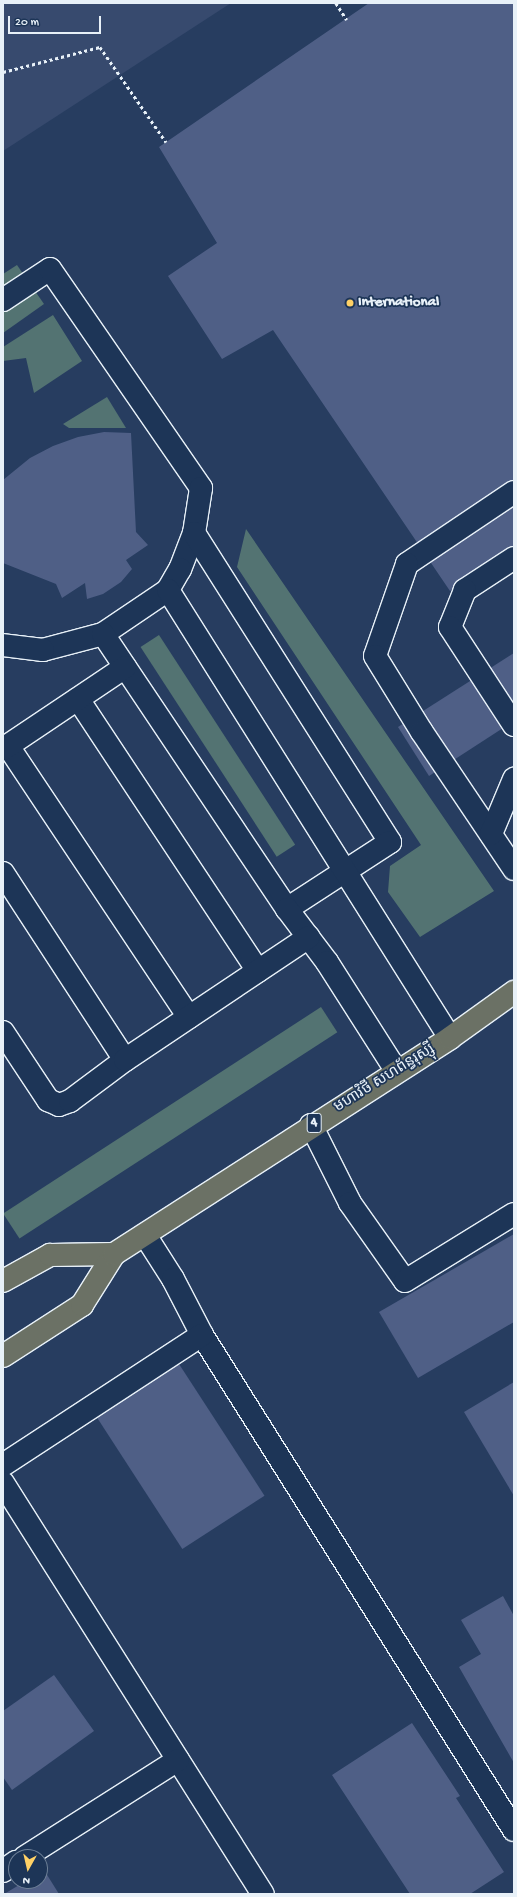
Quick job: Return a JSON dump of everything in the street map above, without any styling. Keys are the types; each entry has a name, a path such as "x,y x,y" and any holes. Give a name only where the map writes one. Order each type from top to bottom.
{"highway":[{"name":"មហាវិថី សហព័ន្ធរុស្ស៊ី","path":"3,1356 82,1305 114,1254 146,1235 311,1125 450,1038 514,992"},
{"path":"4,1279 50,1254 114,1254"}],"street":[{"path":"3,300 50,269 200,488 194,533 180,569 168,590 104,634 43,650 3,645"},
{"path":"514,492 407,564 375,656 422,732 514,869"},
{"path":"194,533 390,842 287,909"},
{"path":"514,559 465,590 450,627 514,725"},
{"path":"168,590 450,1038"},
{"path":"104,634 287,909 309,937 397,1072"},
{"path":"125,667 6,748 189,1017"},
{"path":"78,699 258,971"},
{"path":"491,834 514,779"},
{"path":"3,873 125,1060"},
{"path":"3,1032 48,1100 59,1105 70,1101 125,1060 309,937"},
{"path":"311,1125 350,1203 405,1281 514,1214"},
{"path":"146,1235 174,1279 202,1335 514,1830"},
{"path":"3,1465 202,1335"},
{"path":"3,1483 263,1894"},
{"path":"38,1849 178,1760"}],"path":[{"path":"336,3 347,20"},
{"path":"3,72 100,47 166,142"}],"shaded area":[{"path":"3,3 231,3 3,151"}],"green space":[{"path":"17,265 44,304 3,333 3,274"},
{"path":"53,315 82,361 34,393 26,358 3,361 3,347"},
{"path":"107,397 126,428 69,428 63,424"},
{"path":"246,529 494,891 420,937 388,892 390,866 421,845 237,567"},
{"path":"159,635 295,845 277,857 141,647"},
{"path":"321,1007 337,1032 19,1239 3,1213"}],"building":[{"name":"International","path":"369,3 514,3 514,549 450,591 273,330 222,359 168,276 217,243 159,147"},
{"path":"104,432 131,433 136,532 148,545 126,560 132,569 121,582 103,594 87,599 85,583 62,598 56,584 3,563 3,480 30,458 53,446 78,437"},
{"path":"514,653 514,721 429,776 398,727"},
{"path":"514,1234 514,1322 418,1378 379,1312"},
{"path":"179,1364 265,1496 182,1549 97,1417"},
{"path":"514,1382 514,1496 464,1412"},
{"path":"503,1596 514,1616 514,1763 459,1667 481,1654 461,1620"},
{"path":"54,1675 94,1731 12,1790 3,1777 3,1711"},
{"path":"412,1723 460,1796 456,1798 504,1872 470,1894 410,1894 332,1775"},
{"path":"48,1876 59,1894 4,1894 12,1889 48,1889"}],"place":[{"name":"International","path":"350,303"}]}
